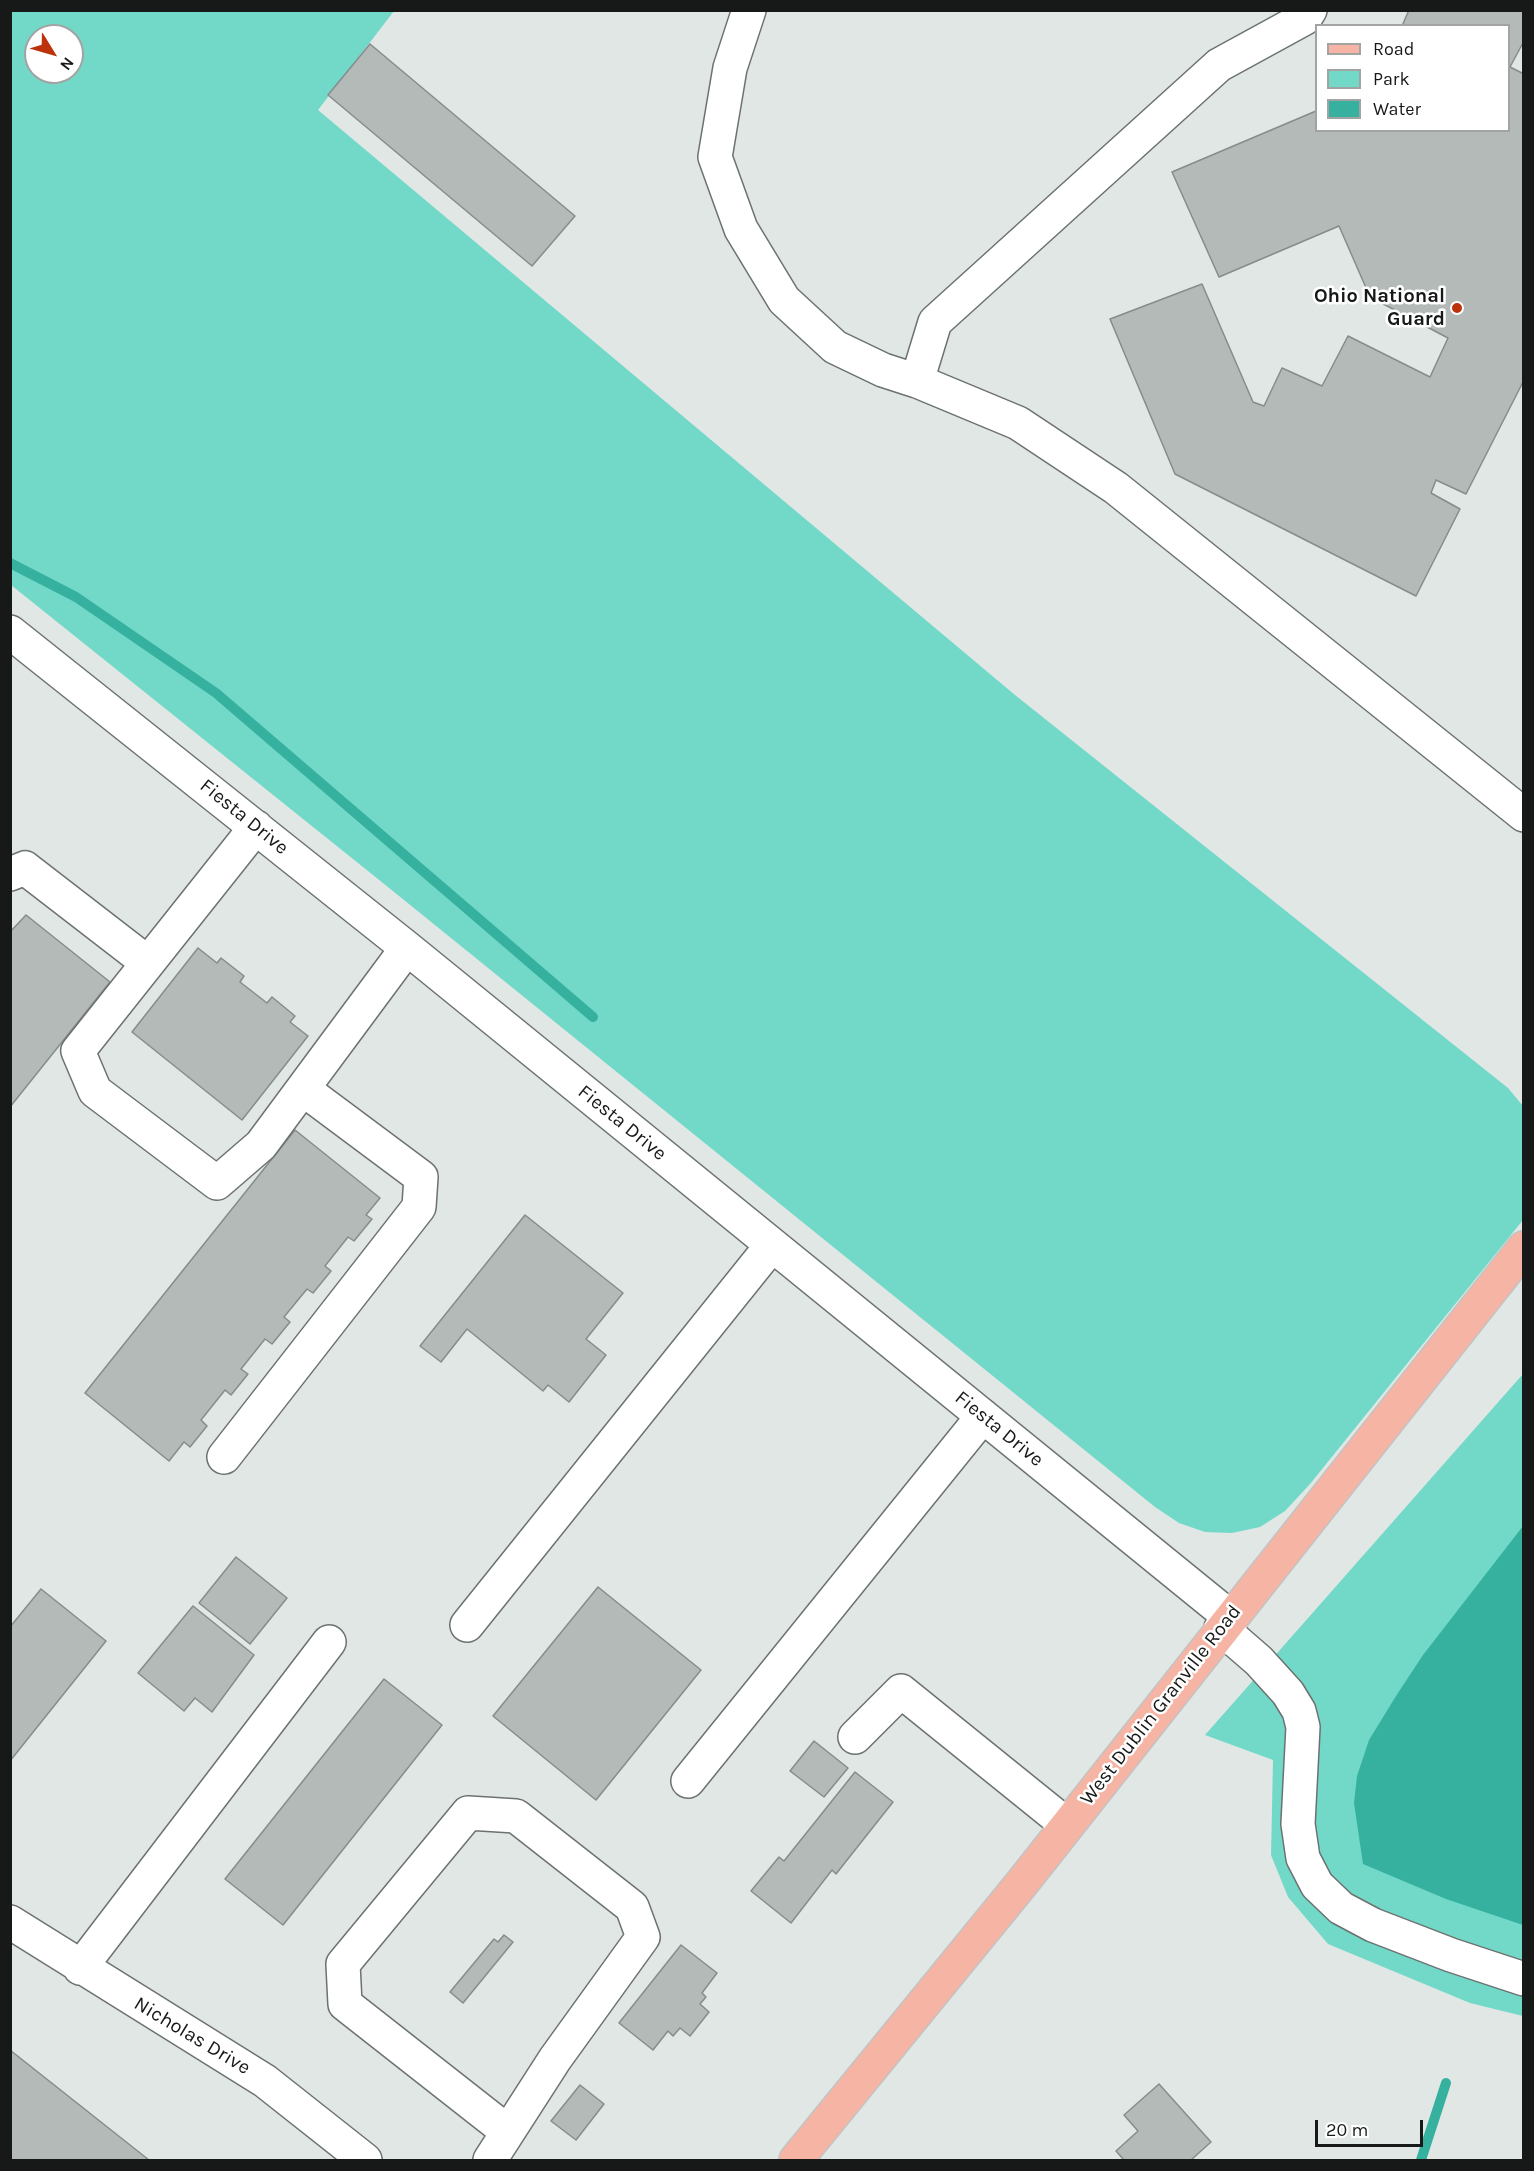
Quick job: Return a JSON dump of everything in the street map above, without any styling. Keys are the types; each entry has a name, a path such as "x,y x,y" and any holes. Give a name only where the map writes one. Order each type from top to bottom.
{"main road":[{"name":"West Dublin Granville Road","path":"796,2160 1067,1825 1524,1248"}],"street":[{"path":"749,10 730,68 715,157 741,229 784,300 835,347 883,370 917,381 1018,423 1116,488 1524,815"},
{"path":"917,381 934,322 1219,65 1304,13"},
{"name":"Fiesta Drive","path":"10,632 407,948 983,1416 1226,1623 1288,1693 1301,1715 1303,1727 1298,1824 1303,1858 1317,1885 1341,1908 1373,1924 1524,1979"},
{"path":"256,827 78,1051 95,1091 217,1183 261,1145 407,948"},
{"path":"10,874 25,868 148,963"},
{"path":"224,1457 419,1208 420,1177 303,1089"},
{"path":"466,1625 772,1245"},
{"path":"688,1781 983,1416"},
{"path":"80,1968 329,1642"},
{"path":"855,1737 901,1691 1067,1825"},
{"path":"490,2160 555,2059 644,1937 632,1907 516,1816 468,1813 343,1964 345,2004 508,2132"},
{"name":"Nicholas Drive","path":"10,1922 80,1968 265,2081 365,2160"}],"green space":[{"path":"10,11 394,11 318,110 1015,695 1508,1088 1523,1106 1523,1220 1310,1484 1285,1511 1260,1527 1232,1533 1205,1532 1179,1523 1155,1507 11,585"},
{"path":"1523,1374 1523,2016 1470,2003 1328,1944 1288,1897 1271,1855 1273,1760 1205,1735"}],"water":[{"path":"1523,1526 1523,1925 1446,1899 1363,1864 1354,1803 1357,1776 1369,1740 1423,1655"}],"building":[{"name":"Ohio National Guard","path":"1409,10 1524,10 1524,41 1510,67 1510,24 1403,24"},
{"path":"370,44 575,216 532,266 328,95"},
{"name":"Ohio National Guard","path":"1510,67 1524,74 1524,380 1466,494 1436,480 1431,493 1460,509 1416,596 1175,474 1110,319 1202,284 1253,402 1264,406 1282,368 1322,386 1348,336 1430,377 1448,338 1370,297 1339,226 1219,277 1172,172 1315,111 1315,132 1510,132"},
{"path":"26,915 110,982 10,1107 10,932"},
{"path":"198,948 217,963 221,958 244,976 240,982 267,1003 272,997 295,1016 290,1022 308,1036 242,1120 132,1032"},
{"path":"295,1130 380,1198 366,1215 372,1219 354,1241 348,1237 325,1266 331,1271 313,1293 307,1289 284,1317 290,1322 272,1344 265,1339 241,1369 248,1374 231,1395 225,1390 201,1420 207,1426 190,1447 184,1442 169,1461 85,1393"},
{"path":"525,1215 623,1293 586,1339 606,1355 569,1402 548,1385 543,1391 467,1329 441,1362 420,1346"},
{"path":"236,1557 287,1598 250,1644 199,1603"},
{"path":"598,1587 701,1670 596,1800 493,1716"},
{"path":"41,1589 106,1641 10,1761 10,1627"},
{"path":"193,1606 254,1655 212,1712 195,1698 184,1711 138,1673"},
{"path":"384,1679 442,1725 283,1925 225,1879"},
{"path":"814,1741 848,1768 824,1797 790,1771"},
{"path":"855,1772 893,1802 836,1874 832,1870 791,1923 751,1891 779,1857 784,1861"},
{"path":"504,1935 513,1942 463,2003 450,1992 494,1939 498,1942"},
{"path":"681,1945 717,1973 702,1993 706,1997 700,2004 709,2012 690,2036 680,2028 673,2036 668,2031 653,2050 619,2023"},
{"path":"10,2050 149,2160 10,2160"},
{"path":"1159,2084 1211,2142 1191,2160 1124,2160 1116,2151 1138,2131 1124,2115"},
{"path":"580,2085 604,2104 576,2140 551,2121"}],"waterway":[{"path":"10,563 76,597 216,693 593,1017"},
{"path":"1421,2160 1446,2083"}],"place":[{"name":"Ohio National Guard","path":"1457,308"}]}
